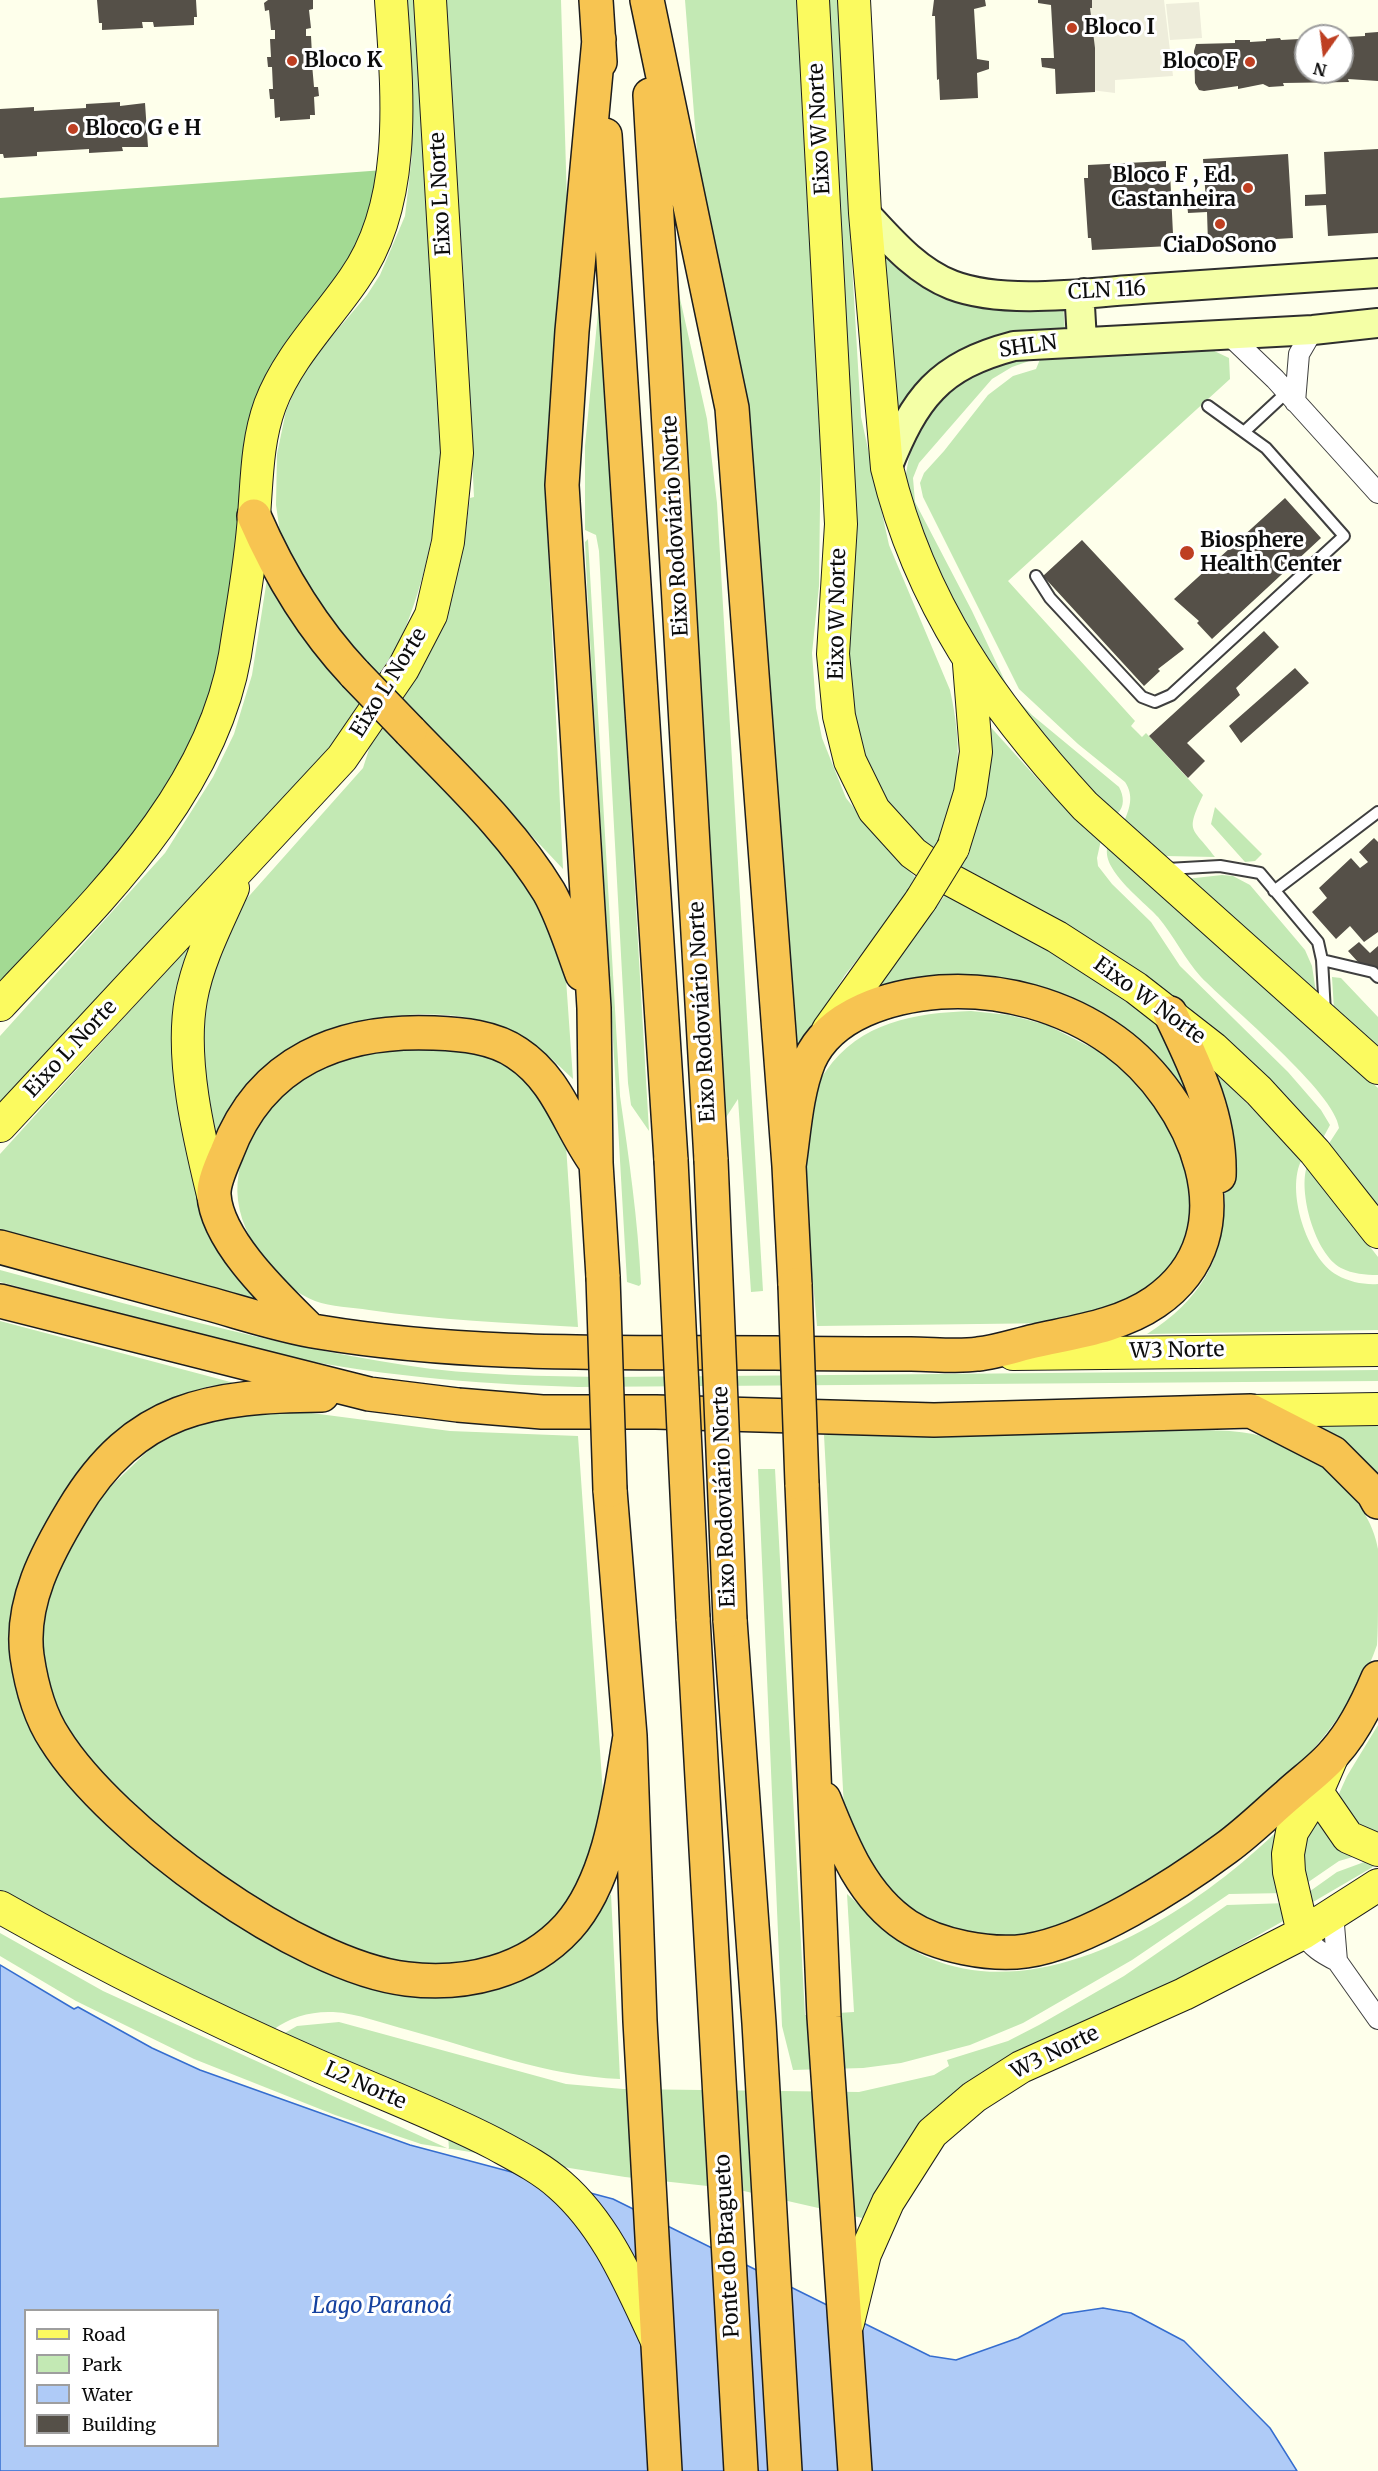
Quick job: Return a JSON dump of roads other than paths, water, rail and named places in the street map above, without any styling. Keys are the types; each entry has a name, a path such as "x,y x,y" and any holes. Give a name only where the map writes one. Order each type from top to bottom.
{"highway":[{"name":"Eixo Rodoviário Norte","path":"597,0 671,1160 715,2020"},
{"path":"646,0 732,408 789,1166 824,2017 855,2471"},
{"name":"Eixo Rodoviário Norte","path":"646,0 711,1160 730,1620 759,2023"},
{"path":"599,39 572,331 562,485 594,1008 596,1163 603,1277 610,1490 630,1736 640,2021 665,2471"},
{"path":"254,516 275,564 296,600 334,652 504,830 550,894 594,1008"},
{"path":"789,1166 799,1100 809,1061 828,1030 864,1011 894,1000 923,994 960,991 1005,994 1075,1018 1113,1040 1151,1072 1170,1096 1186,1125 1204,1170 1207,1188 1205,1225"},
{"path":"0,1247 312,1331 374,1341 517,1351 976,1355 1114,1322 1153,1304 1179,1282 1188,1270 1198,1251 1218,1190 1214,1127 1197,1069 1170,1013"},
{"path":"312,1331 252,1270 221,1220 213,1195 234,1132 247,1110 279,1075 310,1054 336,1045 397,1033 462,1035 486,1039 515,1051 551,1084 570,1116 575,1132 596,1163"},
{"path":"0,1300 369,1394 458,1405 542,1412 656,1412 934,1420 1251,1411 1333,1453 1373,1493 1378,1502"},
{"path":"369,1394 258,1396 203,1404 172,1416 148,1429 106,1463 79,1499 42,1566 26,1631 26,1652 39,1705 60,1746 91,1787 158,1849 220,1893 281,1930 347,1963 404,1979 434,1981 492,1975 543,1948 569,1926 593,1887 608,1849 618,1812 630,1736"},
{"path":"815,1778 842,1845 859,1875 891,1913 908,1926 930,1937 955,1944 1008,1952 1055,1944 1082,1934 1152,1896 1227,1848 1333,1755 1349,1735 1378,1678"},
{"name":"Ponte do Bragueto","path":"715,2020 741,2471"},
{"name":"Ponte do Bragueto","path":"759,2023 785,2471"}],"main road":[{"name":"Eixo L Norte","path":"0,1005 119,876 163,820 185,786 226,692 239,626 254,516 261,436 271,403 286,372 318,324 360,271 370,254 380,228 395,158 397,85 392,0"},
{"name":"Eixo L Norte","path":"0,1126 342,758 403,669 431,615 441,579 454,500 457,453 430,0"},
{"name":"Eixo W Norte","path":"813,0 841,524 833,654 839,716 850,761 874,810 913,853 949,879 1057,937 1170,1013 1213,1048 1259,1091 1315,1152 1378,1232"},
{"name":"Eixo W Norte","path":"854,0 865,213 887,468 896,504 940,614 969,663 1050,768 1085,806 1378,1068"},
{"name":"CLN 116","path":"865,213 922,269 950,284 974,292 1006,296 1084,293 1378,273"},
{"path":"1082,341 1080,306 1084,293"},
{"name":"SHLN","path":"887,468 902,430 916,407 934,385 955,368 981,355 1014,346 1313,330 1378,323"},
{"path":"828,1030 921,900 953,849 970,793 976,752 969,663"},
{"path":"213,1195 201,1146 190,1058 190,1001 202,958 242,866"},
{"name":"W3 Norte","path":"976,1355 1243,1349 1378,1350"},
{"path":"1251,1411 1378,1409"},
{"path":"1303,1933 1289,1872 1288,1854 1292,1832 1317,1792 1333,1755"},
{"path":"1317,1792 1348,1837 1378,1850"},
{"name":"W3 Norte","path":"847,2330 865,2254 888,2202 932,2133 974,2097 1021,2067 1184,1994 1303,1933 1378,1885"},
{"name":"L2 Norte","path":"0,1907 167,1996 393,2099 464,2128 532,2164 560,2185 586,2211 619,2261 658,2343"}],"street":[{"path":"1291,397 1299,354 1313,330"},
{"path":"1228,334 1291,397 1378,493"},
{"path":"1333,1913 1337,1961"},
{"path":"1303,1933 1315,1948 1337,1961 1378,2019"}],"lane":[{"path":"1245,431 1291,397"},
{"path":"1036,576 1050,598 1142,697 1155,702 1172,696 1344,536 1266,448 1245,431 1222,419 1208,406"},
{"path":"1274,891 1378,812"},
{"path":"1156,870 1220,866 1260,873 1318,942 1322,960 1326,1022"},
{"path":"1322,960 1373,972 1378,977"}],"water":[{"name":"Lago Paranoá","path":"0,1965 74,2009 78,2007 152,2048 200,2070 410,2145 613,2199 930,2356 956,2360 1018,2338 1063,2314 1103,2308 1131,2313 1184,2341 1270,2428 1297,2471 0,2471"}],"place":[{"name":"Bloco I","path":"1072,28"},
{"name":"Bloco K","path":"292,61"},
{"name":"Bloco F","path":"1250,62"},
{"name":"Bloco G e H","path":"73,129"},
{"name":"Bloco F , Ed. Castanheira","path":"1248,188"},
{"name":"CiaDoSono","path":"1220,224"},
{"name":"Biosphere Health Center","path":"1187,553"}]}
